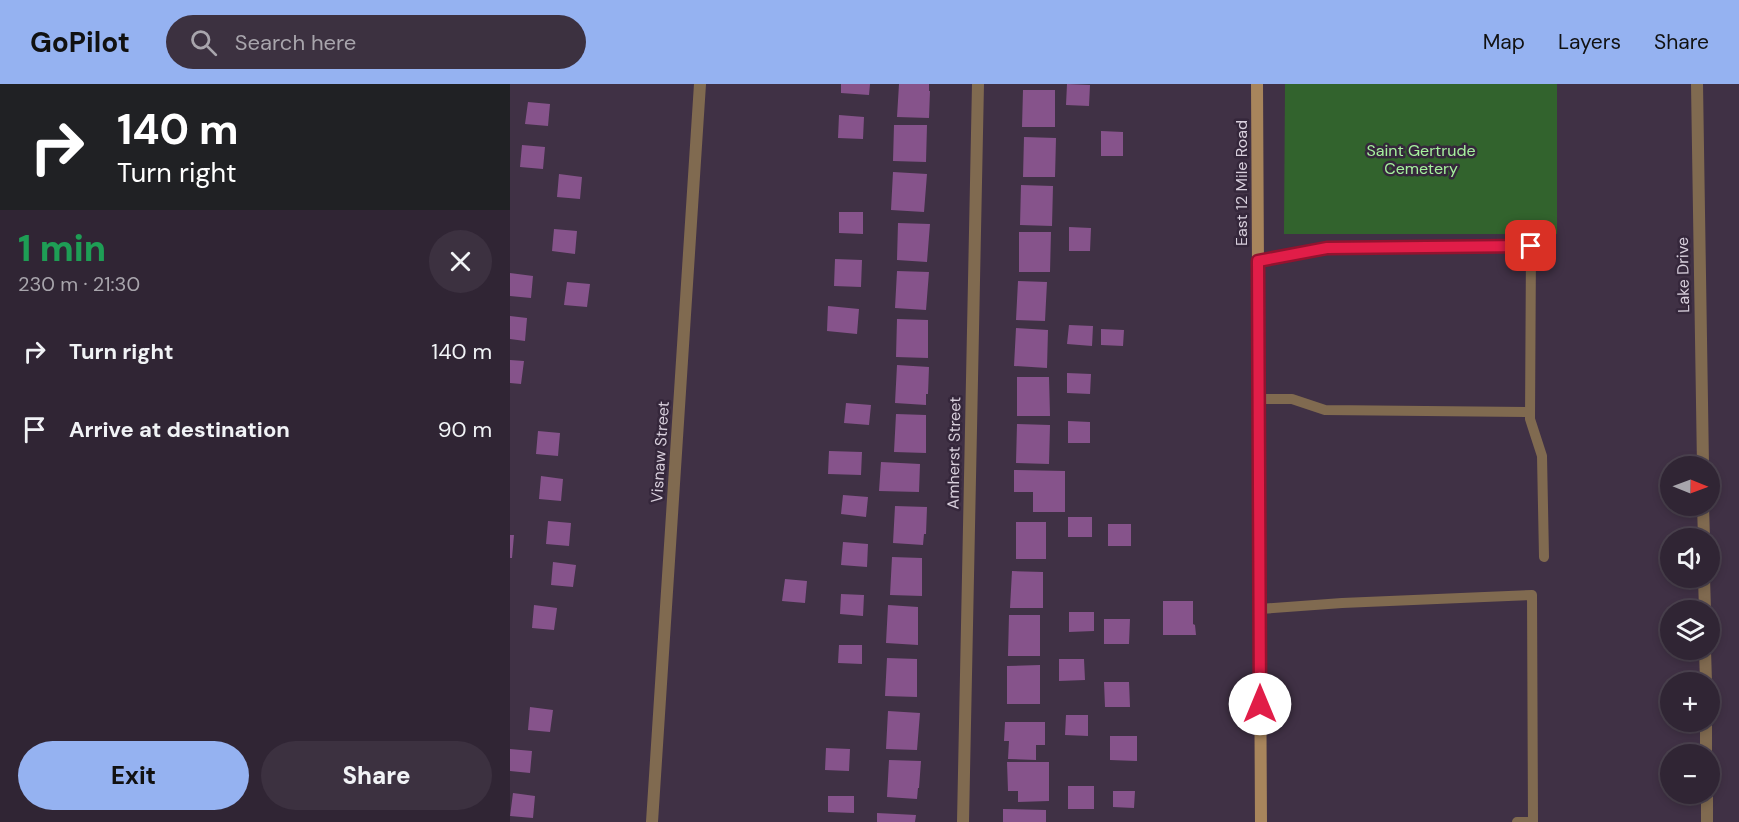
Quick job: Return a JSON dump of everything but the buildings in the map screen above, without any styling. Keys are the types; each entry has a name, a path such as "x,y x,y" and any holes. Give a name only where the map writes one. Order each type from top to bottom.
{"main road":[{"name":"East 12 Mile Road","path":"1257,84 1261,822"}],"street":[{"name":"Visnaw Street","path":"652,822 700,84"},
{"name":"Amherst Street","path":"963,822 978,84"},
{"name":"Lake Drive","path":"1697,84 1703,456"},
{"path":"1707,804 1707,822"}],"lane":[{"path":"1258,261 1327,248 1531,246 1530,419 1542,456 1544,557"},
{"path":"1259,399 1292,399 1325,410 1530,412"},
{"path":"1260,609 1532,595 1533,822 1517,822"}],"green space":[{"name":"Saint Gertrude Cemetery","path":"1285,84 1557,84 1557,234 1284,234"}],"route":[{"path":"1260,704 1258,261 1327,248 1531,246"}]}
